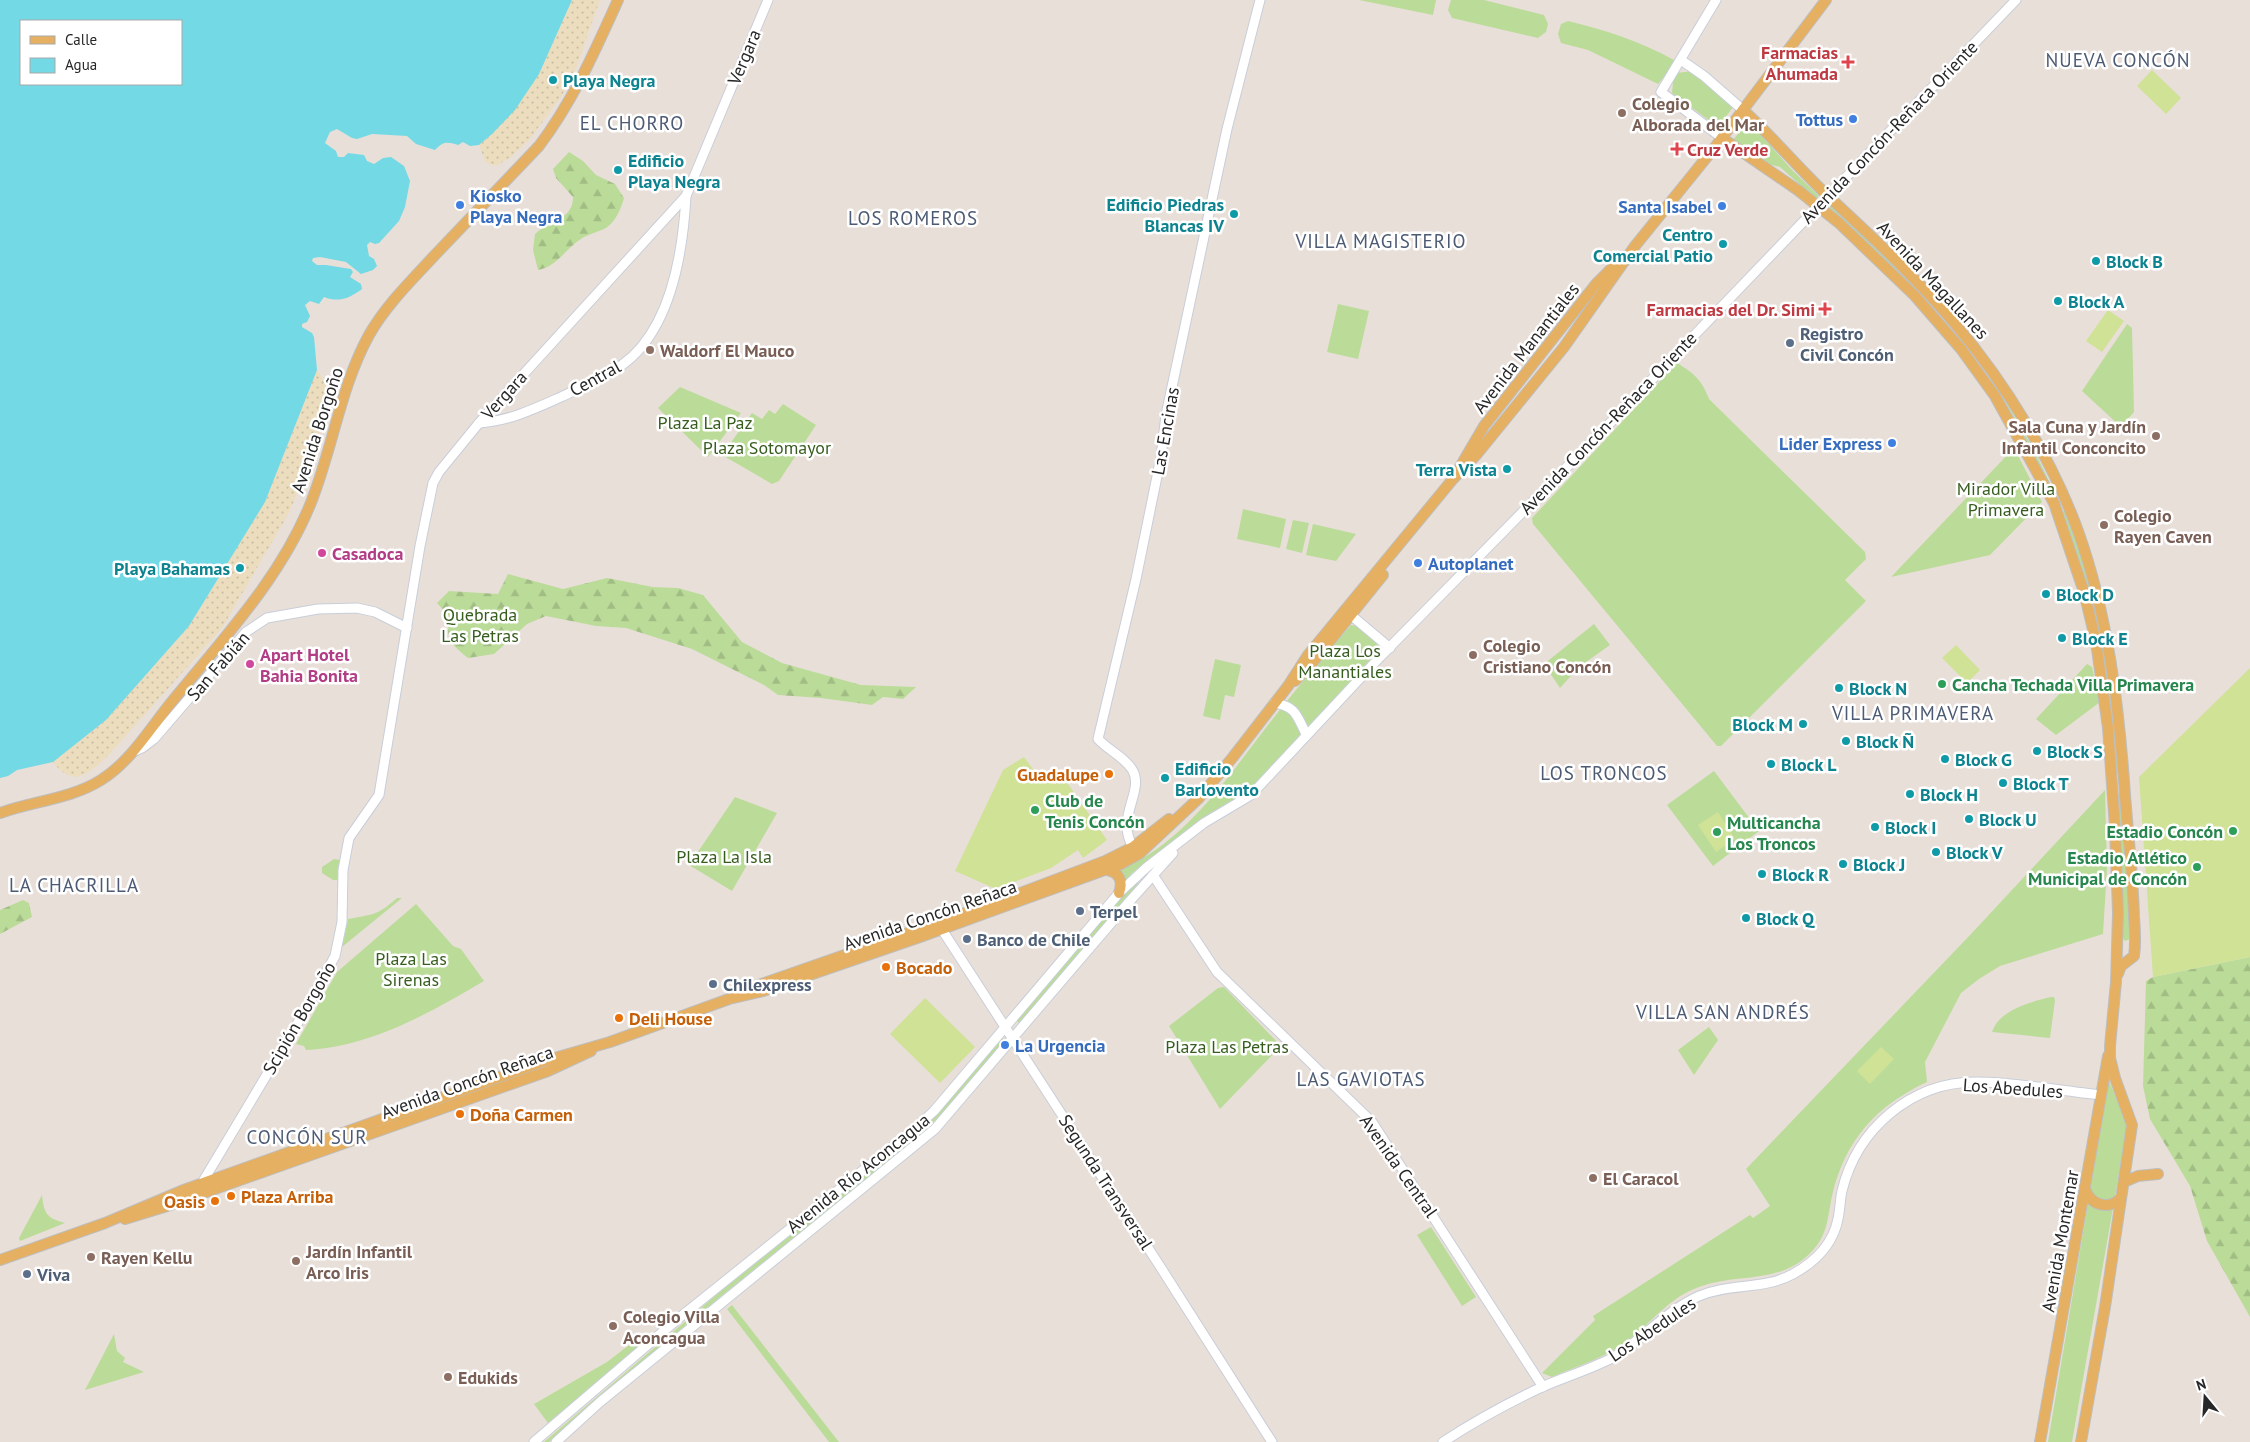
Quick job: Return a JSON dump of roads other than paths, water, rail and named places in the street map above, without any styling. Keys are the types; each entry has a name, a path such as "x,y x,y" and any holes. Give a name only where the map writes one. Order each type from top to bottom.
{"main road":[{"name":"Avenida Borgoño","path":"0,813 75,792 92,785 118,767 224,641 256,597 302,522 318,485 354,367 378,321 411,282 539,146 552,129 580,85 618,0"},
{"name":"Avenida Manantiales","path":"1136,851 1199,798 1288,686 1308,655 1389,568 1398,547 1564,347 1635,246 1722,138 1826,0"},
{"name":"Avenida Magallanes","path":"1743,110 1923,288 1970,342 1999,381 2066,502 2088,561 2106,632 2119,727 2134,897 2135,944 2134,956 2121,966 2116,982"},
{"name":"Avenida Magallanes","path":"1722,138 1818,205 1854,236 1915,296 1961,349 1995,396 2057,510 2084,592 2097,652 2108,728 2118,885 2116,982 2110,1046 2115,1078 2132,1125 2124,1182"},
{"path":"1789,183 1800,176 1801,168"},
{"name":"Avenida Concón Reñaca","path":"105,1223 161,1198 541,1062 610,1042 729,999 777,978 1107,870 1136,851"},
{"name":"Avenida Concón Reñaca","path":"939,926 1096,864 1136,851"},
{"path":"1107,870 1119,876 1121,884 1119,893"},
{"path":"2117,935 2121,944 2125,946 2135,944"},
{"name":"Avenida Concón Reñaca","path":"0,1260 105,1223 164,1207 548,1071 610,1042"},
{"name":"Avenida Montemar","path":"2040,1442 2110,1046"},
{"path":"2081,1442 2105,1307 2124,1182 2138,1176 2158,1174"},
{"path":"2085,1189 2089,1197 2100,1204 2112,1204 2121,1198"}],"street":[{"name":"Vergara","path":"349,838 379,795 427,508 433,483 439,472 479,423 686,196 768,0"},
{"name":"Las Encinas","path":"1136,851 1127,836 1126,825 1135,776 1131,768 1098,739 1136,579 1161,457 1166,415 1227,129 1260,0"},
{"path":"1681,60 1716,0"},
{"name":"Avenida Concón-Reñaca Oriente","path":"1147,867 1213,817 1251,795 1306,734 1613,420 2016,0"},
{"name":"Avenida Magallanes","path":"1722,138 1661,92 1681,60 1704,76 1743,110"},
{"name":"Central","path":"479,423 507,419 538,408 595,381 623,365 633,355 658,320 672,288 684,230 686,196"},
{"name":"San Fabián","path":"132,752 142,748 154,739 246,632 267,618 318,609 357,608 375,612 407,628"},
{"path":"1348,613 1390,648"},
{"path":"1274,703 1286,705 1295,713 1306,734"},
{"name":"Avenida Concón-Reñaca Oriente","path":"1153,875 1191,834"},
{"name":"Scipión Borgoño","path":"202,1184 306,1009 335,956 342,922 343,870 349,838"},
{"name":"Avenida Río Aconcagua","path":"534,1442 679,1318 912,1131 934,1111 1119,893 1147,867"},
{"name":"Avenida Río Aconcagua","path":"556,1442 592,1409 708,1313 917,1146 954,1108 1153,875"},
{"name":"Avenida Central","path":"1153,875 1217,972 1372,1122 1543,1387"},
{"name":"Segunda Transversal","path":"939,926 1272,1442"},
{"name":"Los Abedules","path":"1443,1442 1479,1419 1543,1387 1609,1359 1626,1348 1672,1311 1691,1300 1725,1288 1776,1281 1793,1274 1810,1263 1824,1248 1834,1233 1844,1186 1852,1163 1863,1142 1887,1115 1912,1098 1944,1086 1977,1082 2101,1095"}],"water":[{"path":"0,0 572,0 539,74 515,110 479,145 470,146 463,142 458,145 446,143 435,150 416,144 407,136 372,134 357,139 337,129 330,132 325,143 336,151 338,157 344,157 348,153 364,155 367,161 374,164 383,158 391,157 404,166 410,181 405,207 399,221 379,243 370,242 367,245 369,256 374,259 377,266 373,270 361,274 346,262 320,257 313,258 312,261 317,265 351,269 353,272 350,277 361,284 362,289 344,299 335,300 324,297 319,304 310,301 305,305 310,316 307,322 302,324 302,327 312,333 314,337 317,370 265,502 189,626 106,720 53,762 17,770 8,776 0,778"}],"place":[{"name":"Farmacias Ahumada","path":"1848,62"},
{"name":"Playa Negra","path":"553,80"},
{"name":"Colegio Alborada del Mar","path":"1622,113"},
{"name":"Tottus","path":"1853,119"},
{"name":"Cruz Verde","path":"1677,149"},
{"name":"Edificio Playa Negra","path":"618,170"},
{"name":"Kiosko Playa Negra","path":"460,205"},
{"name":"Santa Isabel","path":"1722,206"},
{"name":"Edificio Piedras Blancas IV","path":"1234,214"},
{"name":"Centro Comercial Patio","path":"1723,244"},
{"name":"Block B","path":"2096,261"},
{"name":"Block A","path":"2058,301"},
{"name":"Farmacias del Dr. Simi","path":"1825,309"},
{"name":"Registro Civil Concón","path":"1790,343"},
{"name":"Waldorf El Mauco","path":"650,350"},
{"name":"Sala Cuna y Jardín Infantil Conconcito","path":"2156,436"},
{"name":"Lider Express","path":"1892,443"},
{"name":"Terra Vista","path":"1507,469"},
{"name":"Colegio Rayen Caven","path":"2104,525"},
{"name":"Casadoca","path":"322,553"},
{"name":"Autoplanet","path":"1418,563"},
{"name":"Playa Bahamas","path":"240,568"},
{"name":"Block D","path":"2046,594"},
{"name":"Block E","path":"2062,638"},
{"name":"Colegio Cristiano Concón","path":"1473,655"},
{"name":"Apart Hotel Bahia Bonita","path":"250,664"},
{"name":"Cancha Techada Villa Primavera","path":"1942,684"},
{"name":"Block N","path":"1839,688"},
{"name":"Block M","path":"1803,724"},
{"name":"Block Ñ","path":"1846,741"},
{"name":"Block S","path":"2037,751"},
{"name":"Block G","path":"1945,759"},
{"name":"Block L","path":"1771,764"},
{"name":"Guadalupe","path":"1109,774"},
{"name":"Edificio Barlovento","path":"1165,778"},
{"name":"Block T","path":"2003,783"},
{"name":"Block H","path":"1910,794"},
{"name":"Club de Tenis Concón","path":"1035,810"},
{"name":"Block U","path":"1969,819"},
{"name":"Block I","path":"1875,827"},
{"name":"Estadio Concón","path":"2233,831"},
{"name":"Multicancha Los Troncos","path":"1717,832"},
{"name":"Block V","path":"1936,852"},
{"name":"Block J","path":"1843,864"},
{"name":"Estadio Atlético Municipal de Concón","path":"2197,867"},
{"name":"Block R","path":"1762,874"},
{"name":"Terpel","path":"1080,911"},
{"name":"Block Q","path":"1746,918"},
{"name":"Banco de Chile","path":"967,939"},
{"name":"Bocado","path":"886,967"},
{"name":"Chilexpress","path":"713,984"},
{"name":"Deli House","path":"619,1018"},
{"name":"La Urgencia","path":"1005,1045"},
{"name":"Doña Carmen","path":"460,1114"},
{"name":"El Caracol","path":"1593,1178"},
{"name":"Plaza Arriba","path":"231,1196"},
{"name":"Oasis","path":"215,1201"},
{"name":"Rayen Kellu","path":"91,1257"},
{"name":"Jardín Infantil Arco Iris","path":"296,1261"},
{"name":"Viva","path":"27,1274"},
{"name":"Colegio Villa Aconcagua","path":"613,1326"},
{"name":"Edukids","path":"448,1377"}],"district":[{"name":"NUEVA CONCÓN","path":"2118,60"},
{"name":"EL CHORRO","path":"632,123"},
{"name":"LOS ROMEROS","path":"913,218"},
{"name":"VILLA MAGISTERIO","path":"1381,241"},
{"name":"VILLA PRIMAVERA","path":"1913,713"},
{"name":"LOS TRONCOS","path":"1604,773"},
{"name":"LA CHACRILLA","path":"74,885"},
{"name":"VILLA SAN ANDRÉS","path":"1723,1012"},
{"name":"LAS GAVIOTAS","path":"1361,1079"},
{"name":"CONCÓN SUR","path":"307,1137"}],"park label":[{"name":"Plaza La Paz","path":"705,422"},
{"name":"Plaza Sotomayor","path":"767,447"},
{"name":"Mirador Villa Primavera","path":"2006,498"},
{"name":"Quebrada Las Petras","path":"480,624"},
{"name":"Plaza Los Manantiales","path":"1345,660"},
{"name":"Plaza La Isla","path":"724,856"},
{"name":"Plaza Las Sirenas","path":"411,968"},
{"name":"Plaza Las Petras","path":"1227,1046"}]}
